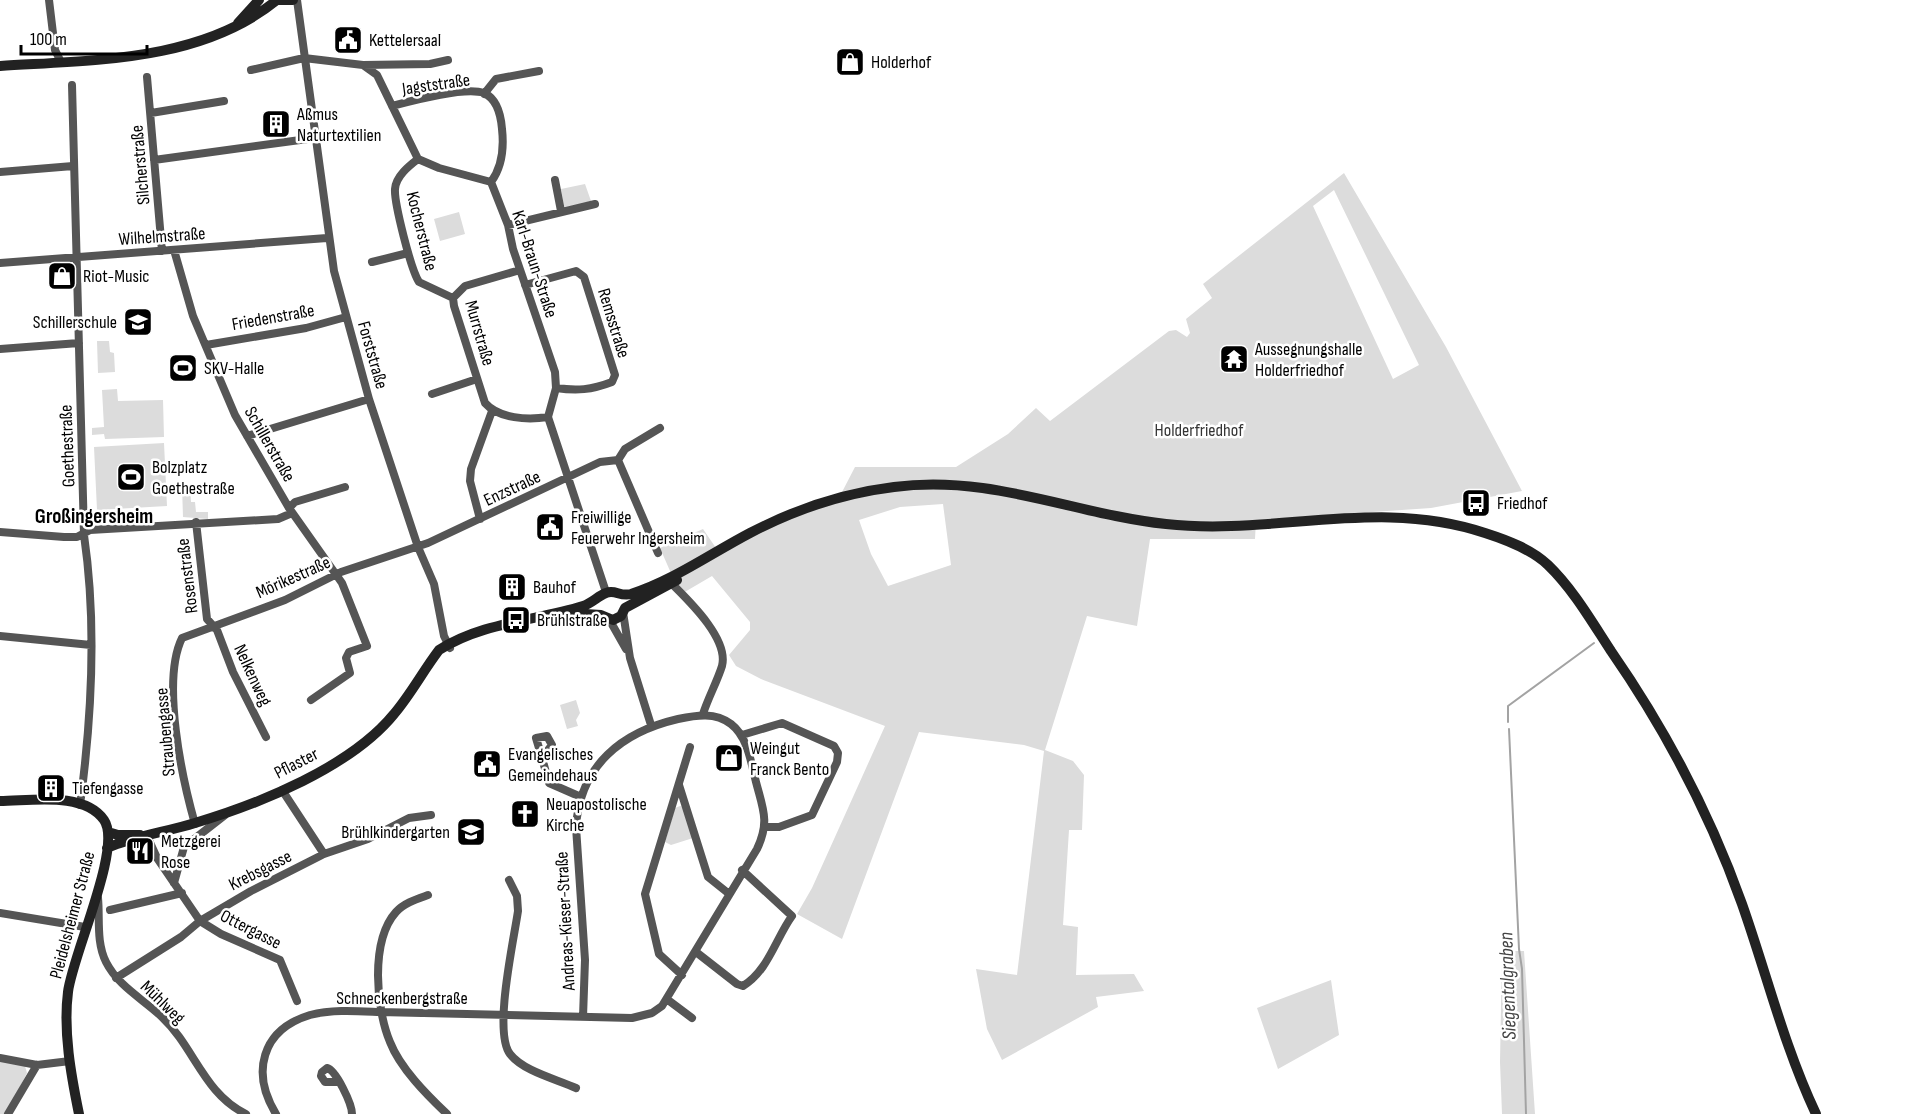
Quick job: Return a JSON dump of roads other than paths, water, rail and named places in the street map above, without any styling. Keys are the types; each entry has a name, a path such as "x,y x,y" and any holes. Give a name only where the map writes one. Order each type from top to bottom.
{"street":[{"path":"49,0 55,50 62,62"},
{"path":"238,24 259,0"},
{"path":"0,66 62,62 166,50 201,41 287,0"},
{"name":"Forststraße","path":"287,0 300,24 327,238 346,317 369,399 418,547 434,584 443,629 450,647"},
{"path":"251,70 304,58 310,61 349,62 363,65 430,64 448,60"},
{"path":"363,65 377,75 418,159 439,168 491,182"},
{"name":"Jagststraße","path":"484,93 496,79 539,71"},
{"name":"Silcherstraße","path":"147,77 162,251"},
{"name":"Goethestraße","path":"72,86 84,535 91,595 88,728 80,805"},
{"name":"Jagststraße","path":"392,106 454,94 484,93 498,109 503,137 497,174 491,182"},
{"path":"151,113 224,101"},
{"path":"154,160 315,138"},
{"name":"Kocherstraße","path":"418,159 398,178 395,189 408,253 419,282 453,298"},
{"path":"0,172 74,166"},
{"path":"555,180 561,211"},
{"name":"Karl-Braun-Straße","path":"491,182 508,225 520,270 555,372 556,388 548,417"},
{"path":"508,225 595,204"},
{"name":"Wilhelmstraße","path":"0,263 327,238"},
{"name":"Schillerstraße","path":"174,250 194,316 235,415 289,508 337,574 367,646 350,652 346,658 349,675 311,700"},
{"path":"372,262 408,253"},
{"name":"Murrstraße","path":"492,411 485,403 453,298 465,286 520,270"},
{"name":"Remsstraße","path":"525,285 576,271 584,277 615,375 612,382 591,390 578,392 556,388"},
{"name":"Friedenstraße","path":"206,345 306,328 346,317"},
{"path":"0,349 78,343"},
{"name":"Murrstraße","path":"432,394 477,379"},
{"path":"247,436 369,399"},
{"path":"480,519 470,481 471,469 492,411 524,418 548,417 569,478 602,596 605,617 630,658"},
{"name":"Enzstraße","path":"418,547 600,462 618,460 625,449 660,428"},
{"path":"618,460 658,553"},
{"path":"551,614 617,618 624,610 672,584 692,568 777,520 842,497 893,487 928,485 991,489 1147,522 1188,526 1347,517 1421,517 1458,524 1529,551 1550,567 1562,580 1651,710 1672,747 1740,901 1782,1032 1816,1114"},
{"path":"0,532 64,537 84,535 97,530 196,522 278,519 295,501 345,487"},
{"name":"Rosenstraße","path":"196,522 207,620 212,626"},
{"name":"Mörikestraße","path":"182,638 285,600 337,574 418,547"},
{"path":"551,614 602,596 621,596 692,568"},
{"path":"672,584 710,628 723,651 722,665 703,714 720,718 731,724 742,735 756,779 765,827 778,827 812,815 837,762 838,753 834,746 782,723 742,735"},
{"path":"621,596 630,658 651,725"},
{"name":"Pflaster","path":"107,848 195,824 282,790 363,743 394,714 428,669 450,647 463,638 496,626 551,614"},
{"name":"Nelkenweg","path":"212,626 217,630 233,672 266,737"},
{"path":"0,636 91,645"},
{"name":"Straubengasse","path":"182,638 174,687 176,731 182,776 195,824"},
{"name":"Andreas-Kieser-Straße","path":"703,714 651,725 626,738 605,756 581,797 576,827 585,960 583,1017 643,1017 668,1000 728,893 757,849 765,827"},
{"path":"682,975 659,954 645,894 690,747"},
{"path":"542,758 549,783 558,789 581,797"},
{"path":"679,783 708,877 728,893"},
{"path":"282,790 324,854"},
{"path":"0,801 56,801 80,805 100,816 108,832"},
{"path":"174,883 184,847 228,812"},
{"name":"Krebsgasse","path":"116,978 181,937 200,921 251,891 324,854 368,839 409,818 431,815"},
{"name":"Pflaster","path":"108,832 118,835 147,836"},
{"name":"Pleidelsheimer Straße","path":"79,1114 70,1061 67,995 98,893 108,832"},
{"path":"147,836 157,858 200,921"},
{"path":"696,952 737,984 743,986 759,971 792,916 742,870"},
{"path":"509,880 517,896 518,911 503,1014 504,1041 508,1053 524,1065 576,1088"},
{"name":"Mühlweg","path":"98,893 100,945 107,964 116,978 173,1029 217,1094 233,1108 246,1114"},
{"path":"110,910 182,893"},
{"path":"428,895 403,906 395,913 387,928 378,968 380,1012 390,1044 425,1093 447,1114"},
{"path":"0,913 86,927"},
{"name":"Ottergasse","path":"200,921 221,934 280,960 297,1001"},
{"path":"668,1000 692,1018"},
{"name":"Schneckenbergstraße","path":"276,1114 266,1098 261,1071 267,1051 280,1032 295,1021 317,1014 380,1012 583,1017"},
{"path":"0,1058 37,1065 70,1061"},
{"path":"8,1114 37,1065"},
{"path":"338,1082 351,1105 352,1114"}],"waterway":[{"path":"1508,722 1508,706 1594,643"},
{"name":"Siegentalgraben","path":"1509,729 1519,949 1522,969 1526,1114"}],"place":[{"name":"Kettelersaal","path":"348,40"},
{"name":"Holderhof","path":"850,62"},
{"name":"Aßmus Naturtextilien","path":"276,124"},
{"name":"Riot-Music","path":"62,276"},
{"name":"Schillerschule","path":"138,322"},
{"name":"Aussegnungshalle Holderfriedhof","path":"1234,359"},
{"name":"SKV-Halle","path":"183,368"},
{"name":"Bolzplatz Goethestraße","path":"131,477"},
{"name":"Friedhof","path":"1476,503"},
{"name":"Freiwillige Feuerwehr Ingersheim","path":"550,527"},
{"name":"Bauhof","path":"512,587"},
{"name":"Brühlstraße","path":"516,620"},
{"name":"Weingut Franck Bento","path":"729,758"},
{"name":"Evangelisches Gemeindehaus","path":"487,764"},
{"name":"Tiefengasse","path":"51,788"},
{"name":"Neuapostolische Kirche","path":"525,814"},
{"name":"Brühlkindergarten","path":"471,832"},
{"name":"Metzgerei Rose","path":"140,851"}],"district":[{"name":"Großingersheim","path":"94,516"}],"park label":[{"name":"Holderfriedhof","path":"1199,430"}]}
